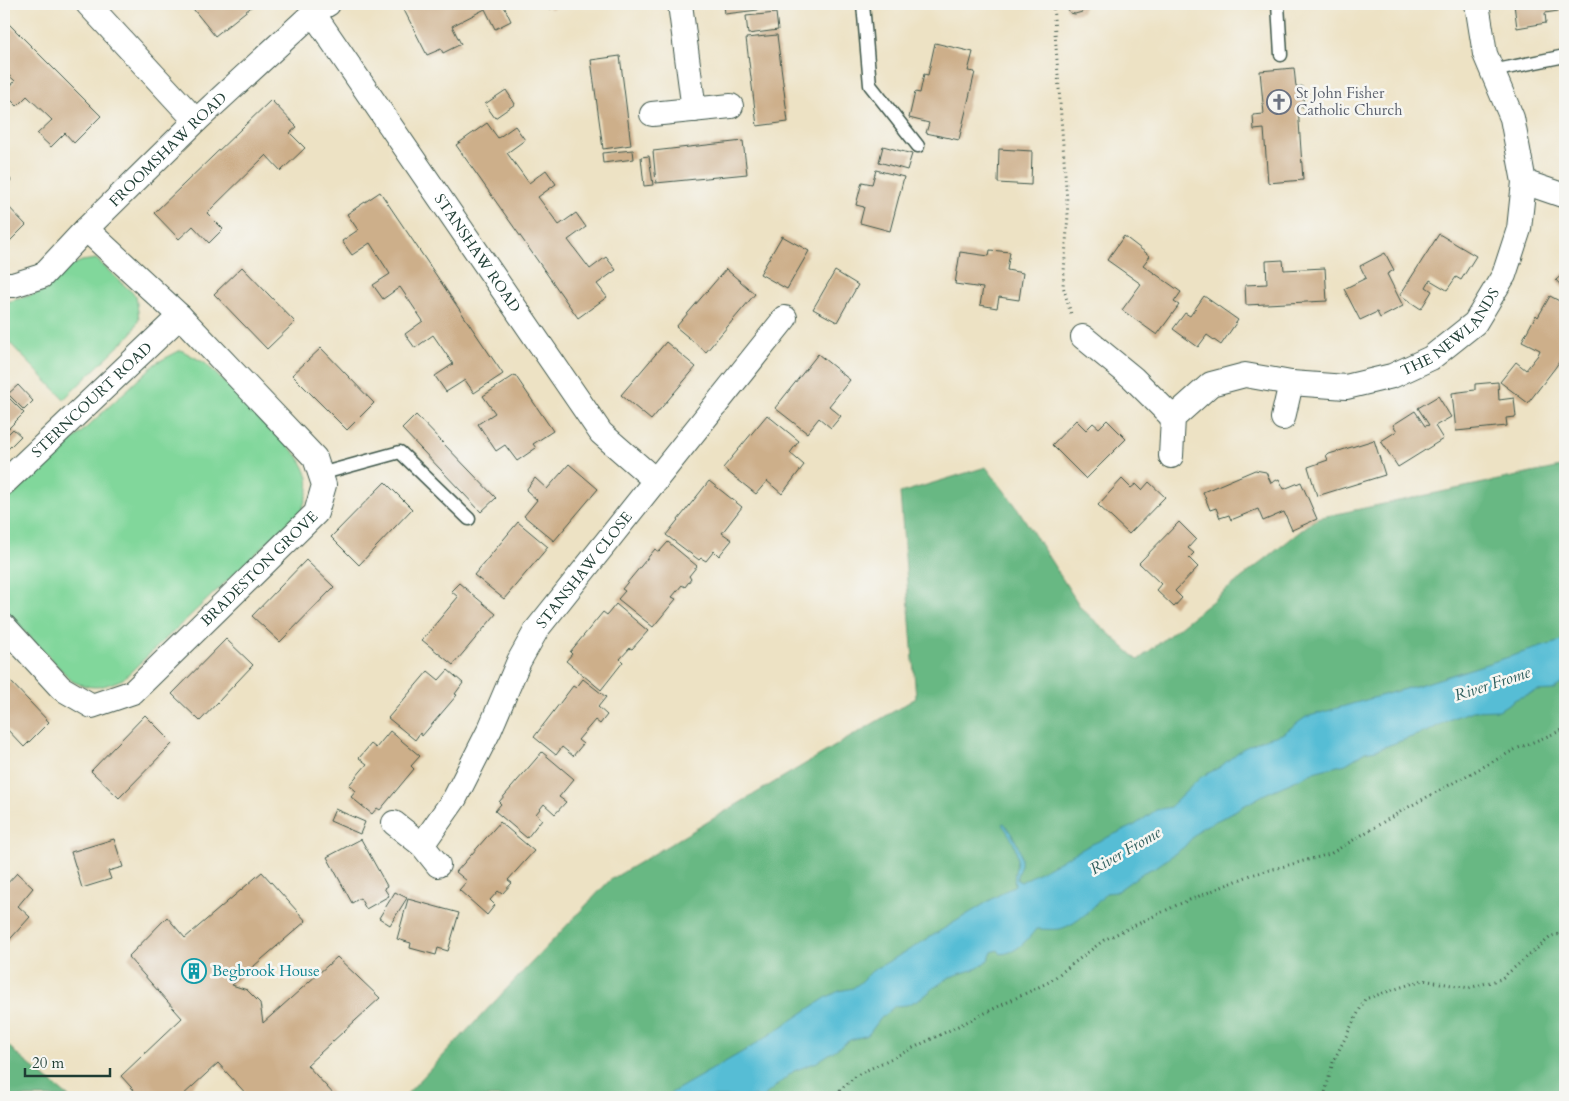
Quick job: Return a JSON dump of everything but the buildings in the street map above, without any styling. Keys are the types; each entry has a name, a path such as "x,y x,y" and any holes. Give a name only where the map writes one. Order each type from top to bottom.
{"street":[{"path":"88,4 196,121"},
{"path":"680,4 694,110"},
{"name":"THE NEWLANDS","path":"1173,418 1211,384 1245,375 1291,383 1346,387 1392,376 1431,358 1475,323 1504,275 1519,229 1524,182 1512,118 1485,54 1477,4"},
{"name":"FROOMSHAW ROAD","path":"4,285 13,285 42,276 86,229 196,121 321,8"},
{"name":"STANSHAW ROAD","path":"321,8 601,433 656,481"},
{"path":"652,114 731,106"},
{"path":"1524,182 1565,196"},
{"name":"BRADESTON GROVE","path":"4,626 61,688 92,706 133,692 316,513 324,485 315,458 180,316 86,229"},
{"name":"STERNCOURT ROAD","path":"4,483 180,316"},
{"name":"STANSHAW CLOSE","path":"422,845 456,798 490,729 519,661 537,629 785,318"},
{"path":"1084,337 1133,378 1173,418 1171,456"},
{"path":"1283,418 1291,383"},
{"path":"394,823 422,845 438,865"}],"lane":[{"path":"862,4 870,85 918,146"},
{"path":"1278,4 1281,55"},
{"path":"1492,71 1565,56"},
{"path":"320,474 400,452 469,519"}],"path":[{"path":"1053,4 1068,215 1063,286 1072,318 1084,337"},
{"path":"832,1097 857,1075 1049,982 1104,940 1177,904 1251,875 1330,854 1405,809 1516,749 1565,728"},
{"path":"1324,1097 1333,1062 1365,999 1422,980 1469,988 1501,978 1552,936 1565,933"}],"green space":[{"path":"96,259 136,296 139,319 132,333 64,399 4,337 4,303 45,291 68,267 82,261"},
{"path":"181,350 205,363 297,455 308,476 305,501 302,510 123,679 98,687 79,684 72,681 4,610 4,504 156,363"},
{"path":"1565,466 1565,1092 1546,1097 404,1097 610,880 916,698 900,493 986,467 1016,506 1081,608 1138,660 1317,518"},
{"path":"4,1041 20,1057 69,1097 4,1097"}],"water":[{"name":"River Frome","path":"1565,640 1565,681 1553,690 1536,691 1516,699 1499,710 1472,711 1428,731 1376,750 1365,752 1346,764 1317,771 1265,794 1201,828 1184,847 1116,892 1106,893 1091,909 1067,927 1060,929 1036,929 1021,945 1012,951 1001,954 998,950 992,952 989,959 978,968 950,977 923,997 907,1005 895,1006 881,1018 868,1035 850,1040 817,1062 794,1071 763,1097 664,1097 751,1047 827,997 839,991 853,988 872,971 1015,885 1016,851 1002,824 1004,823 1014,837 1018,847 1021,864 1017,880 1021,882 1090,845 1135,825 1156,810 1170,807 1201,777 1220,767 1242,749 1261,740 1282,734 1306,717 1429,682"}],"place":[{"name":"St John Fisher Catholic Church","path":"1279,102"},
{"name":"Begbrook House","path":"194,971"}]}
